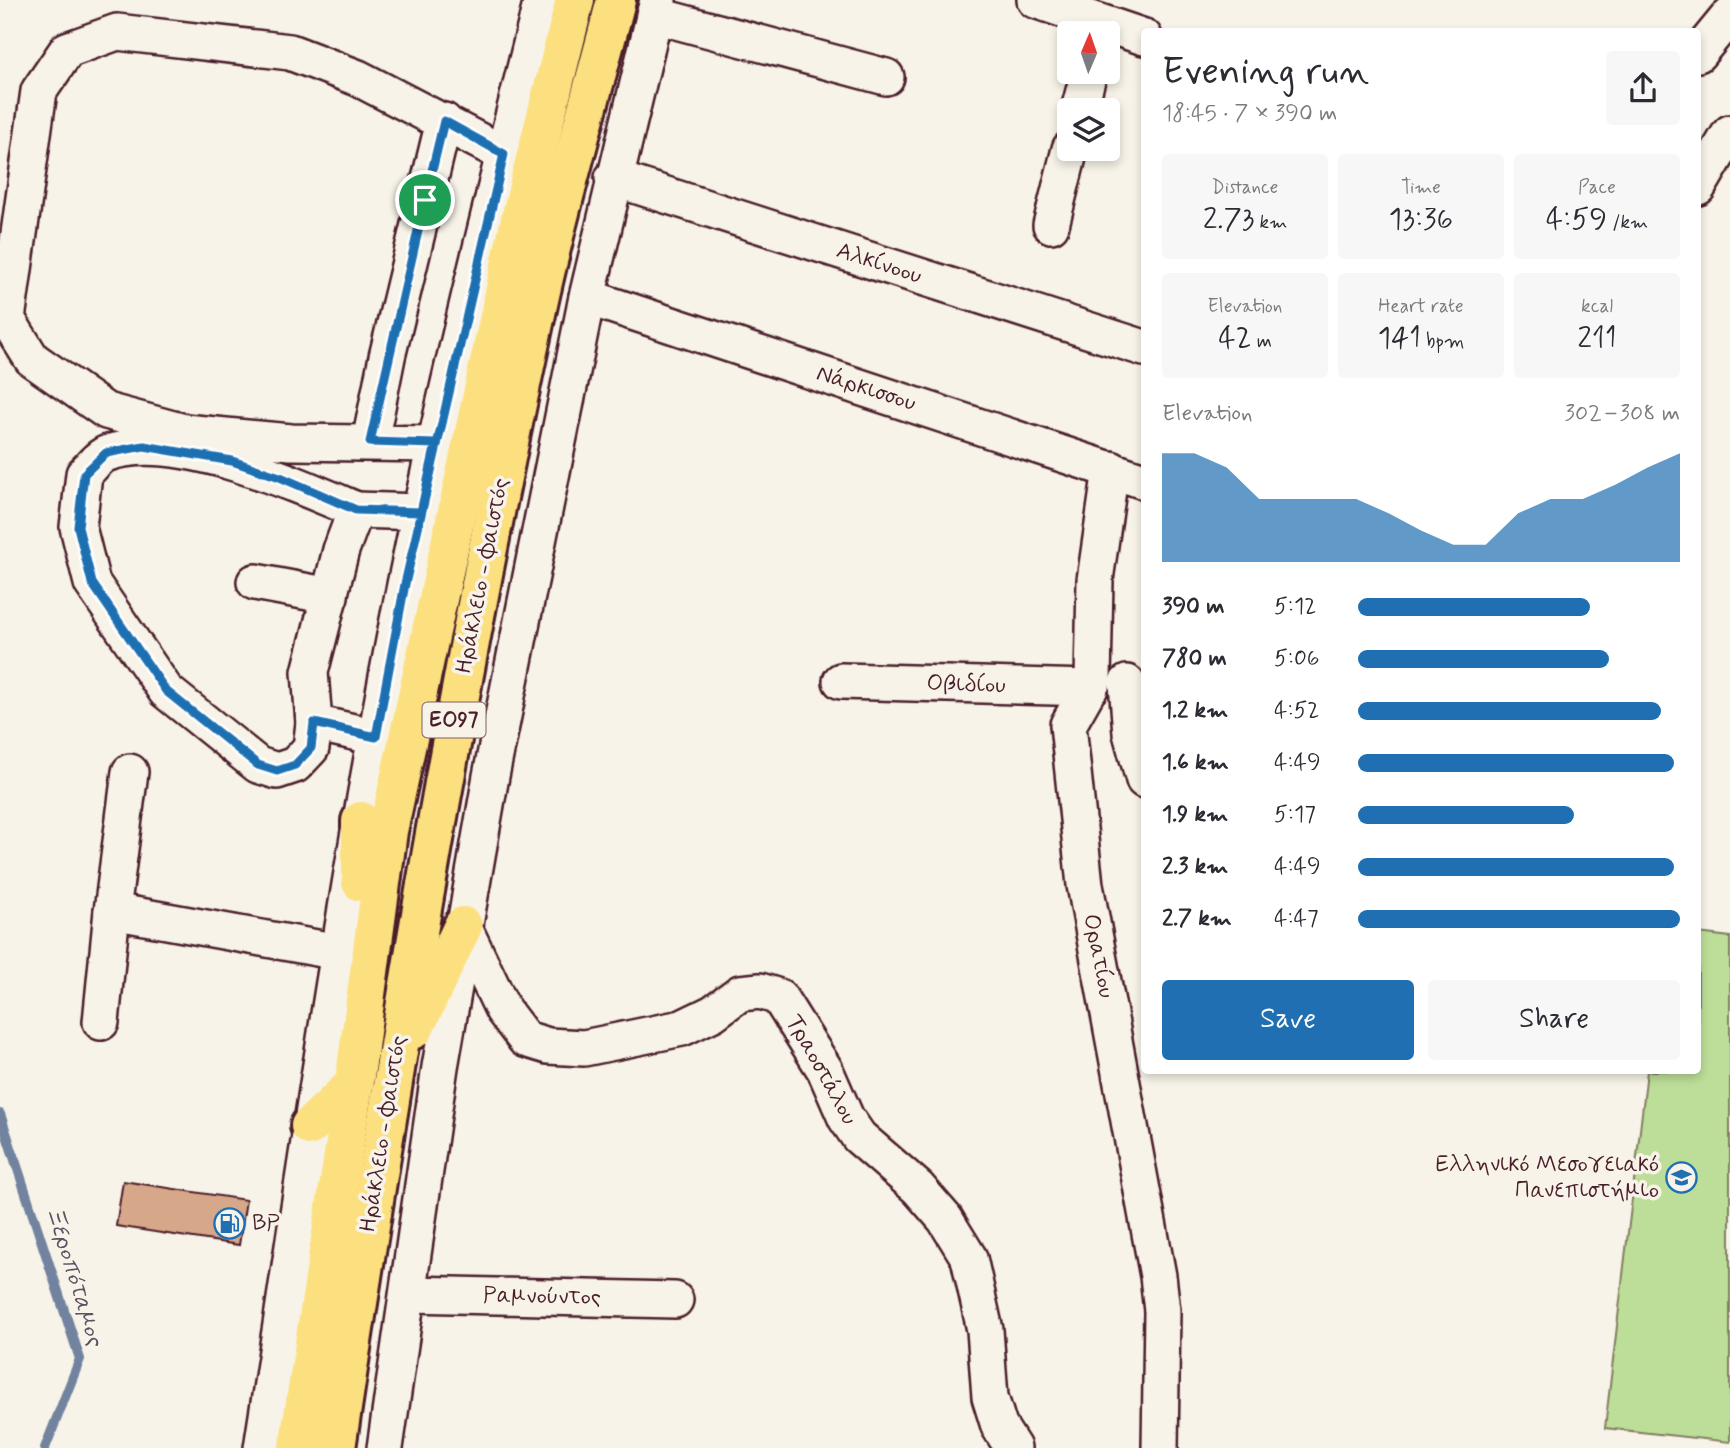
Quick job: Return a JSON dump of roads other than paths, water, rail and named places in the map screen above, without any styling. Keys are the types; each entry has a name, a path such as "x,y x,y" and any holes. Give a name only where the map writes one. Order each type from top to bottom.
{"main road":[{"name":"Ηράκλειο - Φαιστός","path":"298,1448 354,1084 354,957 388,831 520,219 575,0"},
{"name":"Ηράκλειο - Φαιστός","path":"336,1448 393,1072 478,595 538,304 616,0"},
{"path":"354,957 362,894 361,821"},
{"path":"393,1072 463,926"},
{"path":"310,1126 354,1084"}],"street":[{"path":"361,821 421,512 542,0"},
{"path":"1035,0 1084,21"},
{"path":"385,1448 463,926 587,298 613,178 656,8 886,77"},
{"path":"1701,50 1730,15"},
{"path":"436,444 291,442 184,432 106,411 32,359 7,319 38,92 66,50 117,32 290,52 358,78 504,154"},
{"path":"1120,32 1141,36"},
{"path":"370,442 387,357 444,121"},
{"path":"1701,182 1730,133"},
{"path":"1051,225 1067,161"},
{"name":"Αλκίνοου","path":"613,178 1141,347"},
{"name":"Νάρκισσου","path":"587,298 1141,480"},
{"path":"356,510 310,672 314,723 311,748 295,765 277,771 258,765 166,691 92,583 78,527 84,474 106,453 144,446 232,461 280,477 356,510 421,512"},
{"name":"Ορατίου","path":"1111,469 1095,580 1091,685 1068,726 1077,834 1163,1311 1160,1448"},
{"path":"255,582 330,596"},
{"name":"Οβιδίου","path":"841,681 1136,684"},
{"path":"1136,684 1131,733 1141,769"},
{"path":"314,723 376,737"},
{"path":"101,1022 130,772"},
{"path":"112,911 354,957 310,1126 262,1448"},
{"name":"Τραοστάλου","path":"463,926 503,1010 525,1039 548,1046 584,1048 682,1028 713,1013 740,993 760,991 779,997 825,1070 846,1118 859,1137 918,1188 945,1219 969,1258 985,1330 990,1397 999,1426 1013,1448"},
{"name":"Ραμνούντος","path":"409,1294 675,1300"}],"waterway":[{"name":"Ξεροπόταμος","path":"0,1114 80,1359 45,1448"}],"place":[{"name":"Ελληνικό Μεσογειακό Πανεπιστήμιο","path":"1682,1178"},
{"name":"BP","path":"229,1224"}]}
